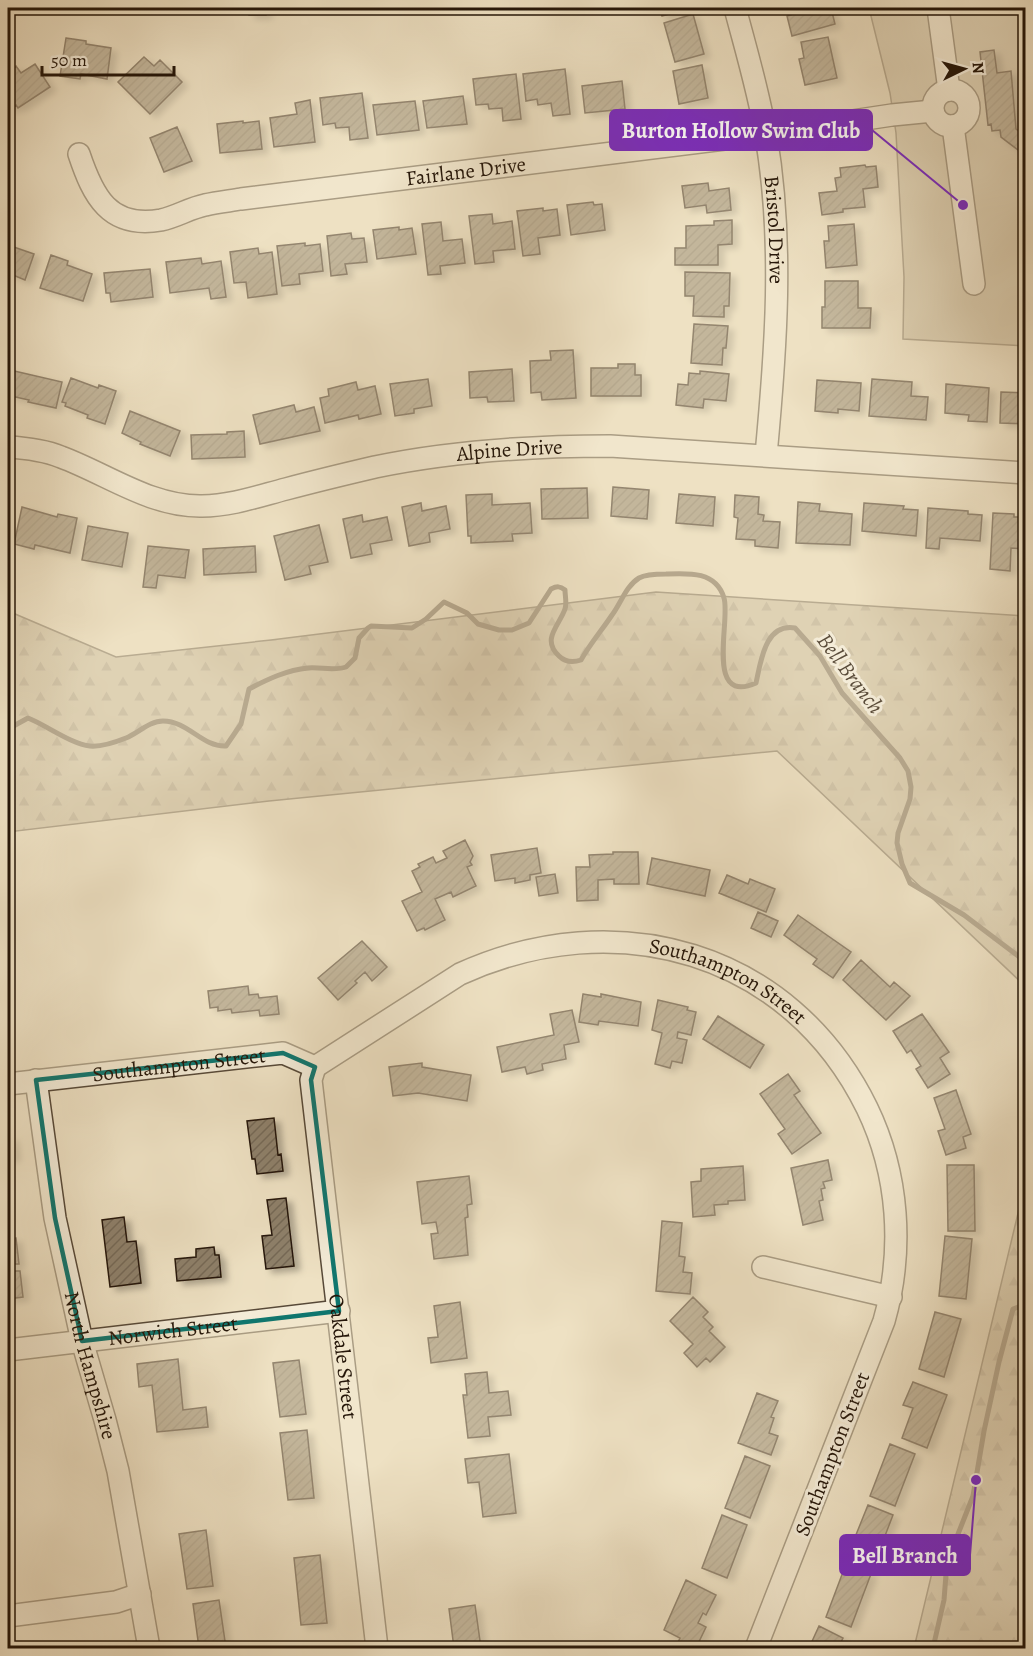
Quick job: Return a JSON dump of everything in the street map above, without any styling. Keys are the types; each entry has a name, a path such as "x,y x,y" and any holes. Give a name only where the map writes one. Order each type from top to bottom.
{"street":[{"name":"Bristol Drive","path":"735,8 766,134 776,233 777,310 766,455"},
{"path":"938,8 948,90"},
{"path":"948,90 962,94 969,106 965,119 953,126 940,123 933,111 936,97 948,90"},
{"name":"Fairlane Drive","path":"79,154 87,177 106,208 121,218 142,222 162,220 204,205 241,199 933,111"},
{"path":"953,126 974,284"},
{"name":"Alpine Drive","path":"8,447 34,449 60,456 155,498 203,506 231,503 386,465 487,451 563,446 610,446 766,455 1026,473"},
{"name":"Southampton Street","path":"8,1083 283,1053 315,1067 460,974 513,953 568,943 615,941 662,946 708,960 754,982 793,1010 831,1050 858,1090 880,1140 893,1192 896,1243 891,1297 884,1321 756,1648"},
{"name":"Oakdale Street","path":"315,1067 311,1080 377,1648"},
{"name":"North Hampshire","path":"36,1080 56,1218 82,1341 118,1471 149,1648"},
{"path":"763,1267 891,1297"},
{"name":"Norwich Street","path":"8,1350 339,1311"},
{"path":"8,1616 116,1602 140,1594"}],"highlighted area":[{"path":"283,1053 315,1067 311,1080 339,1311 82,1341 55,1218 36,1080"}],"green space":[{"path":"869,8 1025,8 1025,346 903,339 904,277 896,133 890,93"},
{"path":"656,592 1025,616 1025,986 777,751 269,801 8,832 8,611 116,657"},
{"path":"1025,1184 1025,1648 914,1648"}],"building":[{"path":"249,8 266,8 266,15 249,15"},
{"path":"659,8 691,8 662,16"},
{"path":"789,8 831,8 835,24 792,36 787,16 791,15"},
{"path":"693,14 704,54 675,62 664,23"},
{"path":"828,37 837,78 805,85 799,59 804,58 801,42"},
{"path":"66,38 111,48 107,79 81,74 80,79 60,76"},
{"path":"994,50 997,73 1011,71 1016,129 1026,136 1026,156 1001,137 1000,130 992,131 991,124 988,125 980,52"},
{"path":"144,57 154,66 160,60 182,82 150,114 118,82"},
{"path":"35,64 50,87 18,108 16,105 8,110 8,71 16,66 21,73"},
{"path":"702,65 708,98 679,104 673,71"},
{"path":"565,69 570,114 553,116 551,103 538,105 537,99 526,101 523,74"},
{"path":"516,74 521,119 503,121 502,108 489,109 488,104 476,105 473,79"},
{"path":"622,81 625,109 585,113 582,86"},
{"path":"362,93 368,138 350,140 349,127 336,128 335,123 323,125 320,98"},
{"path":"463,96 467,124 427,128 423,101"},
{"path":"310,100 315,142 274,147 270,118 297,114 295,103"},
{"path":"415,101 419,130 377,135 373,105"},
{"path":"243,121 243,123 259,121 262,149 220,153 217,124"},
{"path":"177,127 192,161 164,172 150,138"},
{"path":"865,165 866,167 876,166 878,187 863,189 865,207 843,209 843,212 822,215 819,193 837,191 835,178 841,177 840,168"},
{"path":"708,183 709,191 729,188 731,210 707,213 706,205 685,208 682,186"},
{"path":"593,202 594,205 602,204 605,230 571,235 567,205"},
{"path":"543,208 543,211 557,209 560,235 538,238 540,254 523,256 517,211"},
{"path":"492,214 493,224 512,221 515,249 493,251 494,262 475,264 469,216"},
{"path":"732,220 732,244 718,245 718,265 675,265 675,248 686,248 686,226 714,225 714,221"},
{"path":"441,222 443,241 462,239 465,263 440,266 441,274 428,275 422,224"},
{"path":"854,224 857,265 826,268 824,241 829,241 828,226"},
{"path":"399,227 399,230 412,228 416,254 377,259 373,230"},
{"path":"351,233 352,239 364,238 367,262 345,264 347,274 331,276 327,236"},
{"path":"305,243 305,246 320,244 323,271 299,274 300,284 282,286 277,246"},
{"path":"8,245 34,254 25,280 8,273"},
{"path":"258,248 259,254 272,252 277,294 248,298 246,282 234,283 230,252"},
{"path":"51,255 68,261 67,265 92,274 83,301 40,288"},
{"path":"201,258 202,264 221,261 226,297 211,299 209,288 170,293 166,262"},
{"path":"150,269 153,297 111,302 110,293 106,293 104,273"},
{"path":"685,272 730,273 729,306 724,306 724,317 693,316 694,296 685,296"},
{"path":"825,281 858,281 858,308 871,308 870,328 822,328"},
{"path":"694,324 728,326 722,365 691,363"},
{"path":"573,350 576,398 542,400 541,392 531,393 530,361 551,360 550,351"},
{"path":"618,364 635,364 635,375 641,375 641,396 591,396 591,368 618,368"},
{"path":"512,369 514,401 488,402 487,397 470,398 469,372"},
{"path":"10,370 62,382 56,408 11,396 12,394 8,393"},
{"path":"700,371 729,374 726,401 704,399 703,408 676,405 678,384 688,385 689,373 700,374"},
{"path":"71,378 98,388 99,385 116,391 105,424 87,418 88,415 65,406 66,403 62,402"},
{"path":"428,379 432,406 414,409 414,413 395,416 390,384"},
{"path":"872,379 912,382 911,396 928,397 926,420 869,416"},
{"path":"817,380 861,383 859,411 838,409 838,413 815,411"},
{"path":"356,382 358,390 375,386 381,414 359,419 358,415 325,423 320,398 329,396 328,389"},
{"path":"946,384 989,388 987,422 968,421 969,415 945,413"},
{"path":"1001,392 1026,393 1026,424 1000,423"},
{"path":"294,405 296,412 314,407 320,431 260,444 253,415"},
{"path":"130,411 180,431 170,456 140,444 141,442 122,433"},
{"path":"244,431 245,457 192,459 191,435"},
{"path":"613,487 649,490 647,519 611,516"},
{"path":"587,488 588,518 542,519 541,489"},
{"path":"492,494 492,505 530,503 532,533 512,534 513,541 471,543 471,536 468,536 466,495"},
{"path":"679,494 715,497 713,526 676,523"},
{"path":"735,495 759,497 758,514 764,515 763,521 780,522 778,548 755,546 755,540 736,539 738,518 734,517"},
{"path":"798,502 820,504 819,511 852,514 850,545 796,543"},
{"path":"421,503 422,511 446,506 450,529 429,533 430,542 409,546 402,507"},
{"path":"864,503 904,506 903,509 918,510 916,536 862,531"},
{"path":"22,507 57,517 58,514 77,518 70,553 35,545 34,549 14,544"},
{"path":"928,508 968,511 968,514 982,515 980,541 940,538 939,549 926,548"},
{"path":"993,513 1026,517 1026,549 1011,548 1010,571 990,569"},
{"path":"362,515 363,522 387,517 392,540 370,544 372,554 351,558 343,519"},
{"path":"319,525 328,562 309,566 311,574 285,580 274,536"},
{"path":"88,526 128,533 122,567 82,560"},
{"path":"148,546 189,550 185,578 158,575 156,588 143,587"},
{"path":"255,546 256,572 204,575 203,549"},
{"path":"465,840 473,856 470,862 472,865 467,867 476,886 453,897 451,892 435,899 445,920 425,930 424,928 417,931 402,901 422,892 412,871 420,867 418,864 433,857 436,863 447,858 443,851"},
{"path":"537,848 541,873 530,875 530,880 515,883 515,878 495,881 491,855"},
{"path":"613,852 638,852 639,884 614,884 614,879 598,880 598,900 577,901 576,867 590,867 589,855 613,854"},
{"path":"652,858 710,870 705,896 647,884"},
{"path":"555,874 558,893 539,896 536,877"},
{"path":"727,875 748,884 750,879 775,889 766,912 719,893"},
{"path":"758,912 778,921 771,937 751,928"},
{"path":"798,915 851,952 833,978 813,964 817,959 784,935"},
{"path":"362,941 387,967 372,981 365,972 355,981 357,983 338,1000 318,978"},
{"path":"861,960 890,987 894,982 910,996 886,1020 843,980"},
{"path":"248,986 249,995 258,994 259,998 277,996 279,1014 260,1016 259,1010 232,1013 231,1009 218,1011 218,1007 210,1008 208,991"},
{"path":"583,994 601,997 601,994 641,1002 638,1026 599,1021 598,1025 579,1022"},
{"path":"658,1000 688,1007 687,1010 696,1012 691,1035 678,1032 677,1038 687,1040 682,1063 672,1061 670,1068 655,1064 662,1033 652,1030"},
{"path":"572,1010 579,1042 564,1045 566,1059 542,1064 543,1070 527,1074 525,1067 502,1072 497,1047 554,1035 550,1014"},
{"path":"922,1014 949,1052 940,1058 950,1074 928,1088 916,1069 921,1066 911,1050 907,1053 893,1031"},
{"path":"718,1016 764,1045 750,1068 703,1039"},
{"path":"422,1063 422,1067 471,1075 467,1101 418,1093 393,1096 389,1067"},
{"path":"788,1074 800,1091 794,1095 821,1133 792,1154 778,1134 785,1129 760,1094"},
{"path":"956,1090 971,1134 963,1137 966,1148 946,1155 938,1131 945,1129 934,1098"},
{"path":"274,1118 278,1155 281,1154 283,1171 257,1174 255,1159 252,1159 247,1121"},
{"path":"12,1137 14,1157 8,1158 8,1138"},
{"path":"828,1160 832,1180 823,1182 825,1188 821,1189 823,1200 819,1201 823,1220 803,1225 791,1168"},
{"path":"947,1165 974,1165 975,1231 948,1231"},
{"path":"743,1166 745,1200 714,1205 715,1215 693,1217 691,1182 701,1181 701,1169"},
{"path":"469,1176 472,1204 467,1205 468,1217 465,1218 468,1255 434,1259 431,1234 438,1233 436,1222 422,1224 417,1182"},
{"path":"286,1198 294,1266 266,1269 262,1236 272,1235 267,1200"},
{"path":"124,1217 127,1242 136,1241 141,1283 110,1287 102,1220"},
{"path":"662,1221 682,1223 679,1256 685,1257 683,1272 692,1273 690,1294 656,1291"},
{"path":"945,1236 972,1239 966,1299 939,1296"},
{"path":"16,1238 19,1264 14,1264 14,1271 20,1271 23,1297 8,1299 8,1239"},
{"path":"214,1247 215,1255 219,1255 221,1277 177,1281 175,1259 196,1257 196,1249"},
{"path":"693,1297 708,1312 703,1317 713,1327 709,1331 725,1347 710,1362 706,1358 697,1367 684,1353 693,1344 670,1321"},
{"path":"460,1302 467,1358 431,1363 428,1338 438,1337 434,1306"},
{"path":"935,1312 961,1319 944,1377 919,1369"},
{"path":"178,1359 183,1410 206,1407 208,1427 157,1432 152,1385 139,1387 137,1364"},
{"path":"299,1360 306,1414 280,1417 273,1363"},
{"path":"487,1372 489,1393 508,1391 511,1415 488,1417 490,1436 468,1438 463,1395 467,1395 465,1374"},
{"path":"913,1382 947,1395 927,1448 902,1438 913,1408 903,1405"},
{"path":"757,1393 778,1401 771,1417 774,1418 769,1433 778,1436 771,1455 738,1443"},
{"path":"307,1430 314,1498 288,1500 280,1433"},
{"path":"890,1444 915,1454 895,1506 870,1496"},
{"path":"509,1454 516,1513 483,1517 479,1482 468,1483 465,1459"},
{"path":"745,1456 770,1466 750,1518 725,1508"},
{"path":"868,1505 893,1515 873,1567 847,1557"},
{"path":"722,1515 747,1525 727,1578 702,1568"},
{"path":"206,1530 213,1586 187,1589 179,1534"},
{"path":"320,1555 327,1623 301,1625 294,1558"},
{"path":"846,1564 871,1574 851,1627 826,1617"},
{"path":"686,1580 716,1595 706,1615 703,1613 698,1623 706,1627 696,1648 676,1647 680,1638 664,1630"},
{"path":"219,1600 226,1648 199,1648 193,1604"},
{"path":"475,1605 481,1648 454,1648 449,1609"},
{"path":"819,1626 843,1638 838,1648 809,1648"}],"waterway":[{"name":"Bell Branch","path":"8,729 28,718 75,742 94,746 122,740 149,725 163,721 180,725 210,743 226,746 241,724 249,689 270,678 293,671 308,668 346,667 355,658 359,638 371,626 412,628 426,619 444,602 467,613 478,624 499,630 512,630 529,623 551,589 560,587 565,590 566,607 553,632 552,644 561,658 566,661 575,661 581,660 634,581 649,575 692,574 708,578 715,583 724,598 723,657 725,672 730,682 740,687 756,683 766,645 777,631 785,628 795,628 820,656 842,693 900,758 908,771 911,787 910,799 898,833 897,843 910,883 964,915 1026,962"},
{"name":"Bell Branch","path":"933,1648 944,1600 947,1562 973,1496 984,1431 1013,1309 1026,1304"}],"place":[{"name":"Burton Hollow Swim Club","path":"963,205"},
{"name":"Bell Branch","path":"976,1480"}]}
